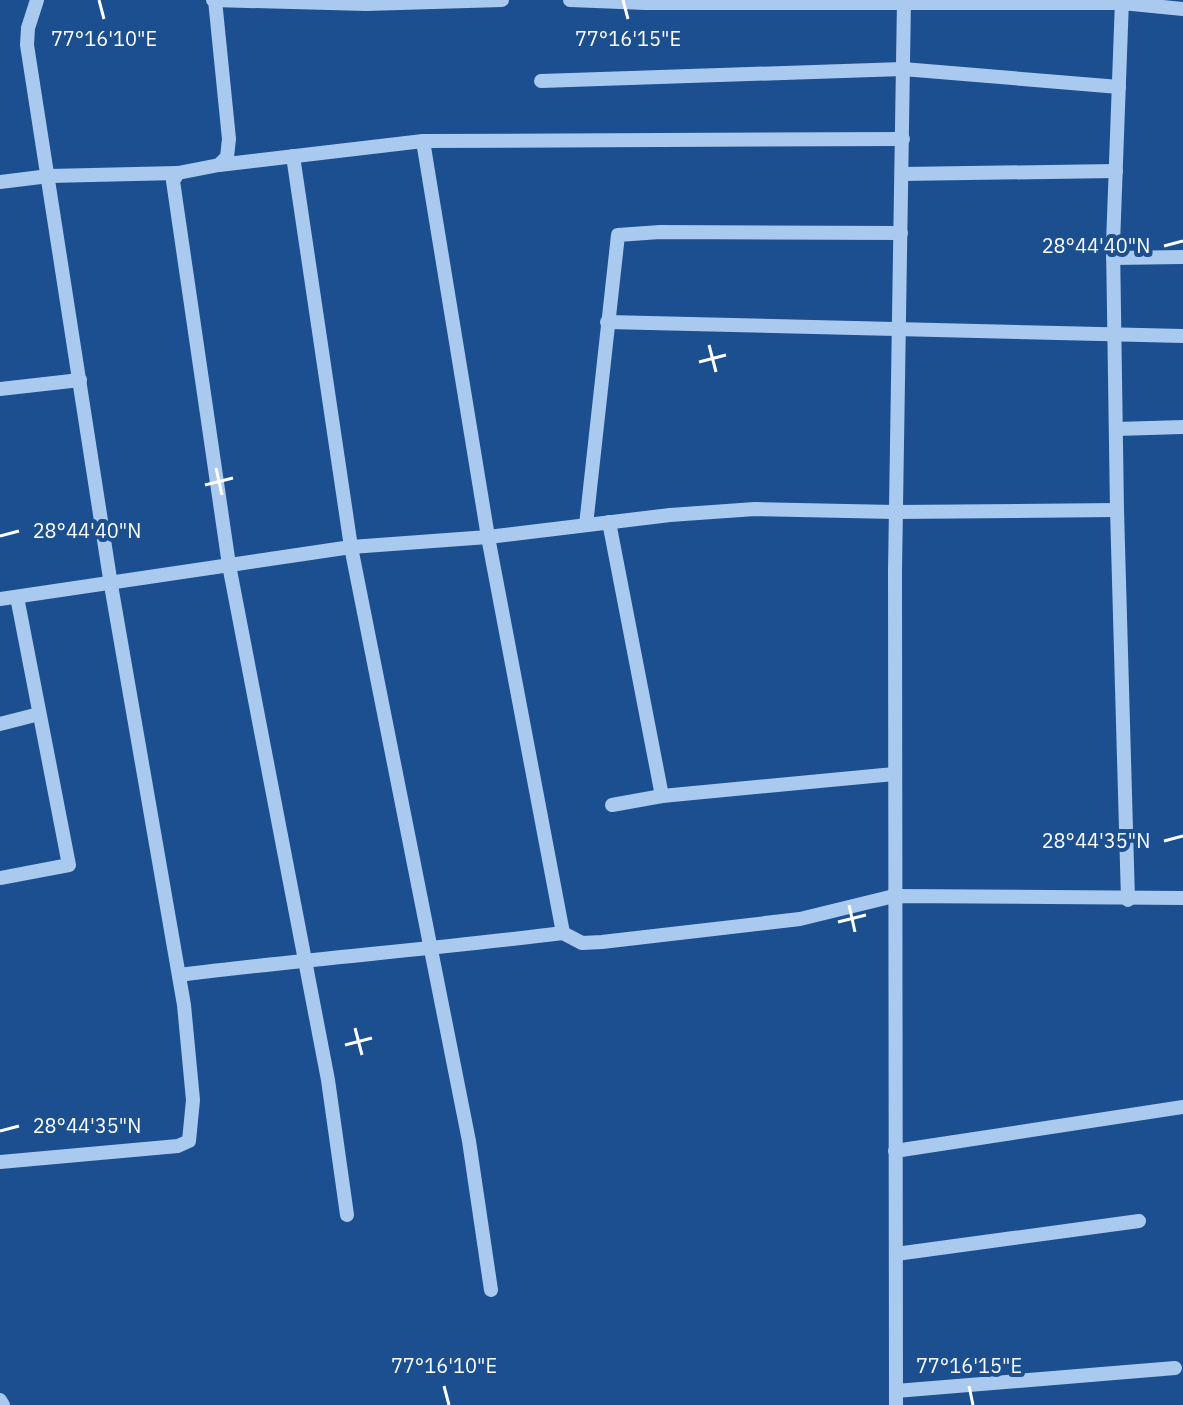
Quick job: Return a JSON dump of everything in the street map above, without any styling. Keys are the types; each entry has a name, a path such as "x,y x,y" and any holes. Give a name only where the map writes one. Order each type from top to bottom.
{"street":[{"path":"0,1162 178,1146 189,1141 193,1100 179,975 111,585 27,45 28,28 37,0"},
{"path":"219,165 227,157 229,139 214,0 366,4 502,0"},
{"path":"570,0 646,3 1122,2 1183,9"},
{"path":"904,2 895,512 896,1398 1175,1368"},
{"path":"1122,2 1113,258 1128,900"},
{"path":"541,81 903,69 1119,87"},
{"path":"0,182 49,176 178,173 219,165 423,141 903,139"},
{"path":"423,141 488,537 563,933"},
{"path":"293,156 351,547 469,1141 491,1290"},
{"path":"902,174 1116,171"},
{"path":"178,173 173,181 176,211 184,244 229,565 328,1080 347,1215"},
{"path":"586,525 618,235 660,232 901,233"},
{"path":"1113,258 1183,257"},
{"path":"607,322 1183,336"},
{"path":"0,389 80,380"},
{"path":"1116,429 1183,427"},
{"path":"0,599 111,585 351,547 488,537 755,509 895,512 1117,510"},
{"path":"609,522 662,796"},
{"path":"0,878 69,865 17,597"},
{"path":"0,724 39,714"},
{"path":"612,805 662,796 894,774"},
{"path":"179,975 305,960 432,950 563,933 582,943 602,942 800,919 894,896 1183,898"},
{"path":"895,1151 1183,1107"},
{"path":"896,1254 1139,1221"},
{"path":"0,1400 3,1405"}]}
